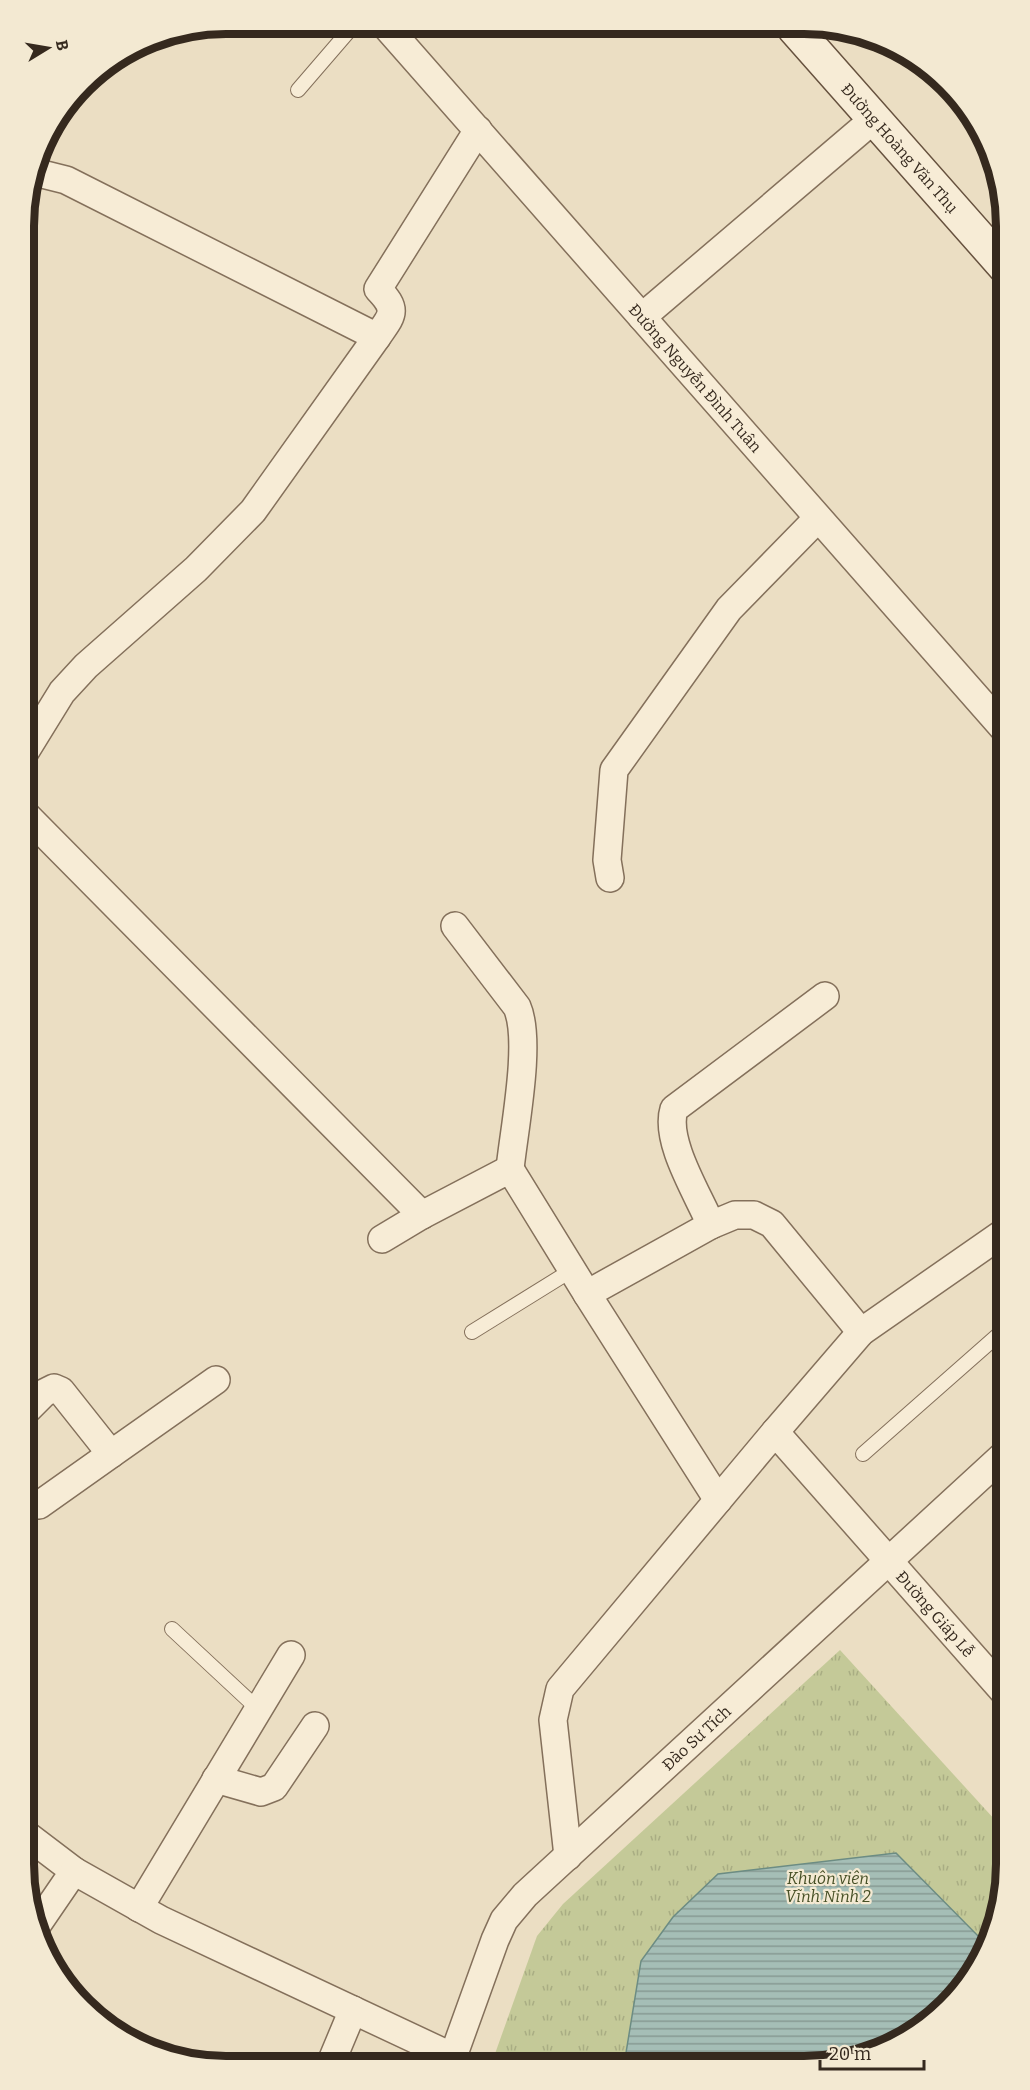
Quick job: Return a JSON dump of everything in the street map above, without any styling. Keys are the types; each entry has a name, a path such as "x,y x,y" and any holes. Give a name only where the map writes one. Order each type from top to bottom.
{"street":[{"name":"Đường Nguyễn Đình Tuân","path":"393,34 996,719"},
{"name":"Đường Hoàng Văn Thụ","path":"799,34 996,257"},
{"path":"642,317 874,118"},
{"path":"35,736 62,692 86,666 196,569 253,511 392,314 392,307 378,289 478,130"},
{"path":"42,174 66,180 377,337"},
{"path":"610,878 607,860 614,770 729,609 818,518"},
{"path":"35,824 422,1215"},
{"path":"455,926 517,1007 522,1019 524,1043 510,1169 718,1500"},
{"path":"711,1225 673,1137 671,1120 674,1109 825,996"},
{"path":"382,1239 422,1215 510,1169"},
{"path":"587,1294 711,1225 735,1215 754,1215 772,1224 861,1332"},
{"path":"568,1856 553,1720 560,1689 861,1332 995,1238"},
{"path":"39,1505 216,1380"},
{"path":"34,1403 44,1393 54,1388 61,1392 111,1454"},
{"name":"Đường Giáp Lễ","path":"775,1432 886,1561 995,1682"},
{"name":"Đào Sư Tích","path":"453,2055 504,1920 525,1895 886,1561 995,1464"},
{"path":"139,1908 291,1655"},
{"path":"216,1779 261,1792 274,1787 315,1726"},
{"path":"34,1841 74,1871 139,1908 353,2010 439,2055"},
{"path":"42,1917 74,1871"},
{"path":"334,2055 353,2010"}],"lane":[{"path":"298,90 346,34"},
{"path":"472,1332 572,1270"},
{"path":"863,1454 995,1337"},
{"path":"172,1629 258,1709"}],"green space":[{"path":"928,81 948,100 964,121"},
{"name":"Khuôn viên Vĩnh Ninh 2","path":"840,1650 995,1820 995,1876 992,1901 976,1948 963,1970 930,2008 910,2023 888,2036 841,2052 803,2055 495,2055 537,1936 563,1904"}],"water":[{"path":"896,1853 980,1938 956,1980 930,2008 888,2036 865,2045 828,2054 626,2055 641,1961 673,1917 718,1874"}]}
